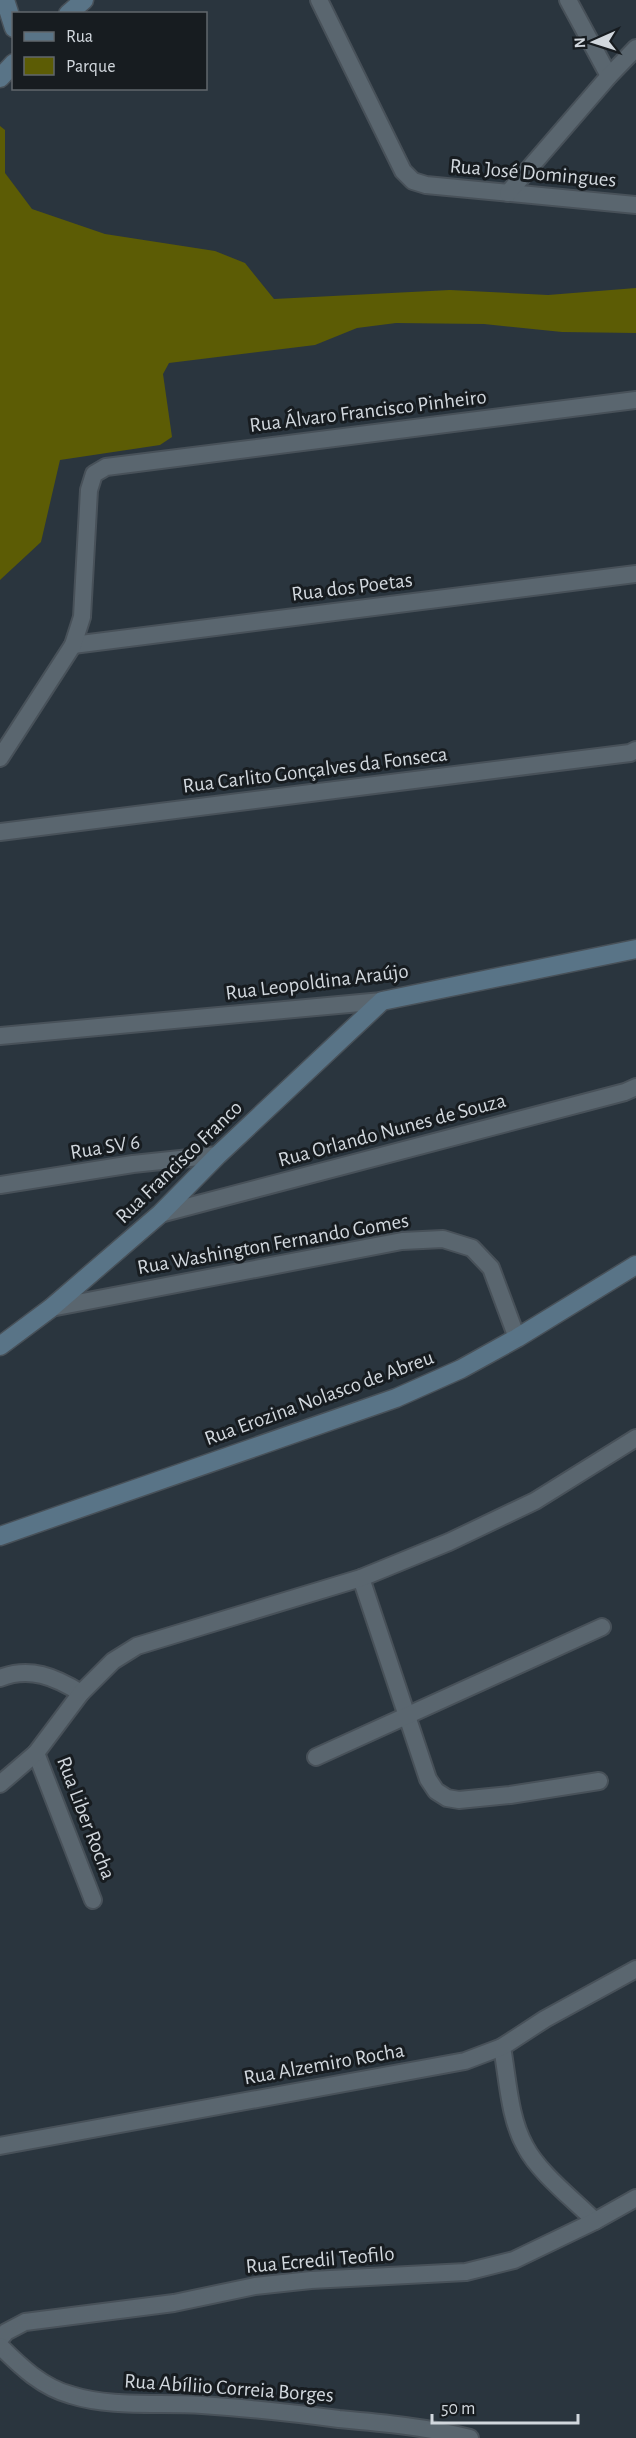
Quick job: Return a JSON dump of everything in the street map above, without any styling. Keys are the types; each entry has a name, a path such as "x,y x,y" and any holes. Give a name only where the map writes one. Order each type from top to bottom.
{"street":[{"path":"6,0 12,21"},
{"path":"70,12 84,0"},
{"name":"Rua José Domingues","path":"319,0 403,171 413,181 426,185 508,194 636,205"},
{"path":"568,0 609,76"},
{"path":"508,194 609,76 636,48"},
{"path":"0,78 12,65"},
{"name":"Rua Álvaro Francisco Pinheiro","path":"74,645 82,617 89,490 94,474 106,467 636,400"},
{"name":"Rua dos Poetas","path":"74,645 636,574"},
{"path":"0,758 74,645"},
{"name":"Rua Carlito Gonçalves da Fonseca","path":"0,832 630,753 636,750"},
{"name":"Rua Leopoldina Araújo","path":"0,1036 382,1002 636,949"},
{"name":"Rua Francisco Franco","path":"0,1346 51,1308 160,1214 218,1155 382,1002"},
{"name":"Rua Orlando Nunes de Souza","path":"160,1214 625,1092 636,1087"},
{"name":"Rua SV 6","path":"0,1185 133,1164 218,1155"},
{"name":"Rua Washington Fernando Gomes","path":"51,1308 402,1241 443,1239 472,1248 491,1268 517,1338"},
{"name":"Rua Erozina Nolasco de Abreu","path":"0,1536 396,1398 460,1369 517,1338 636,1265"},
{"path":"0,1784 36,1753 81,1693 113,1661 137,1646 361,1578 449,1542 536,1502 636,1438"},
{"path":"361,1578 428,1779 436,1791 447,1798 459,1800 510,1795 599,1781"},
{"path":"316,1757 602,1627"},
{"path":"0,1678 11,1673 33,1672 58,1679 81,1693"},
{"name":"Rua Liber Rocha","path":"36,1753 93,1900"},
{"name":"Rua Alzemiro Rocha","path":"0,2146 465,2061 502,2047 545,2019 636,1969"},
{"path":"502,2047 513,2118 525,2147 545,2172 595,2221"},
{"name":"Rua Ecredil Teofilo","path":"0,2339 6,2332 25,2322 174,2303 255,2286 311,2280 466,2272 514,2260 595,2221 636,2198"},
{"name":"Rua Abíliio Correia Borges","path":"0,2346 21,2367 43,2383 68,2395 95,2402 252,2409 423,2428 470,2438"}],"green space":[{"path":"0,126 5,130 5,173 32,209 105,234 215,251 245,263 274,299 450,290 548,295 636,288 636,333 562,332 484,324 396,323 357,328 315,345 169,363 163,374 172,437 160,445 60,460 41,542 0,580"}]}
